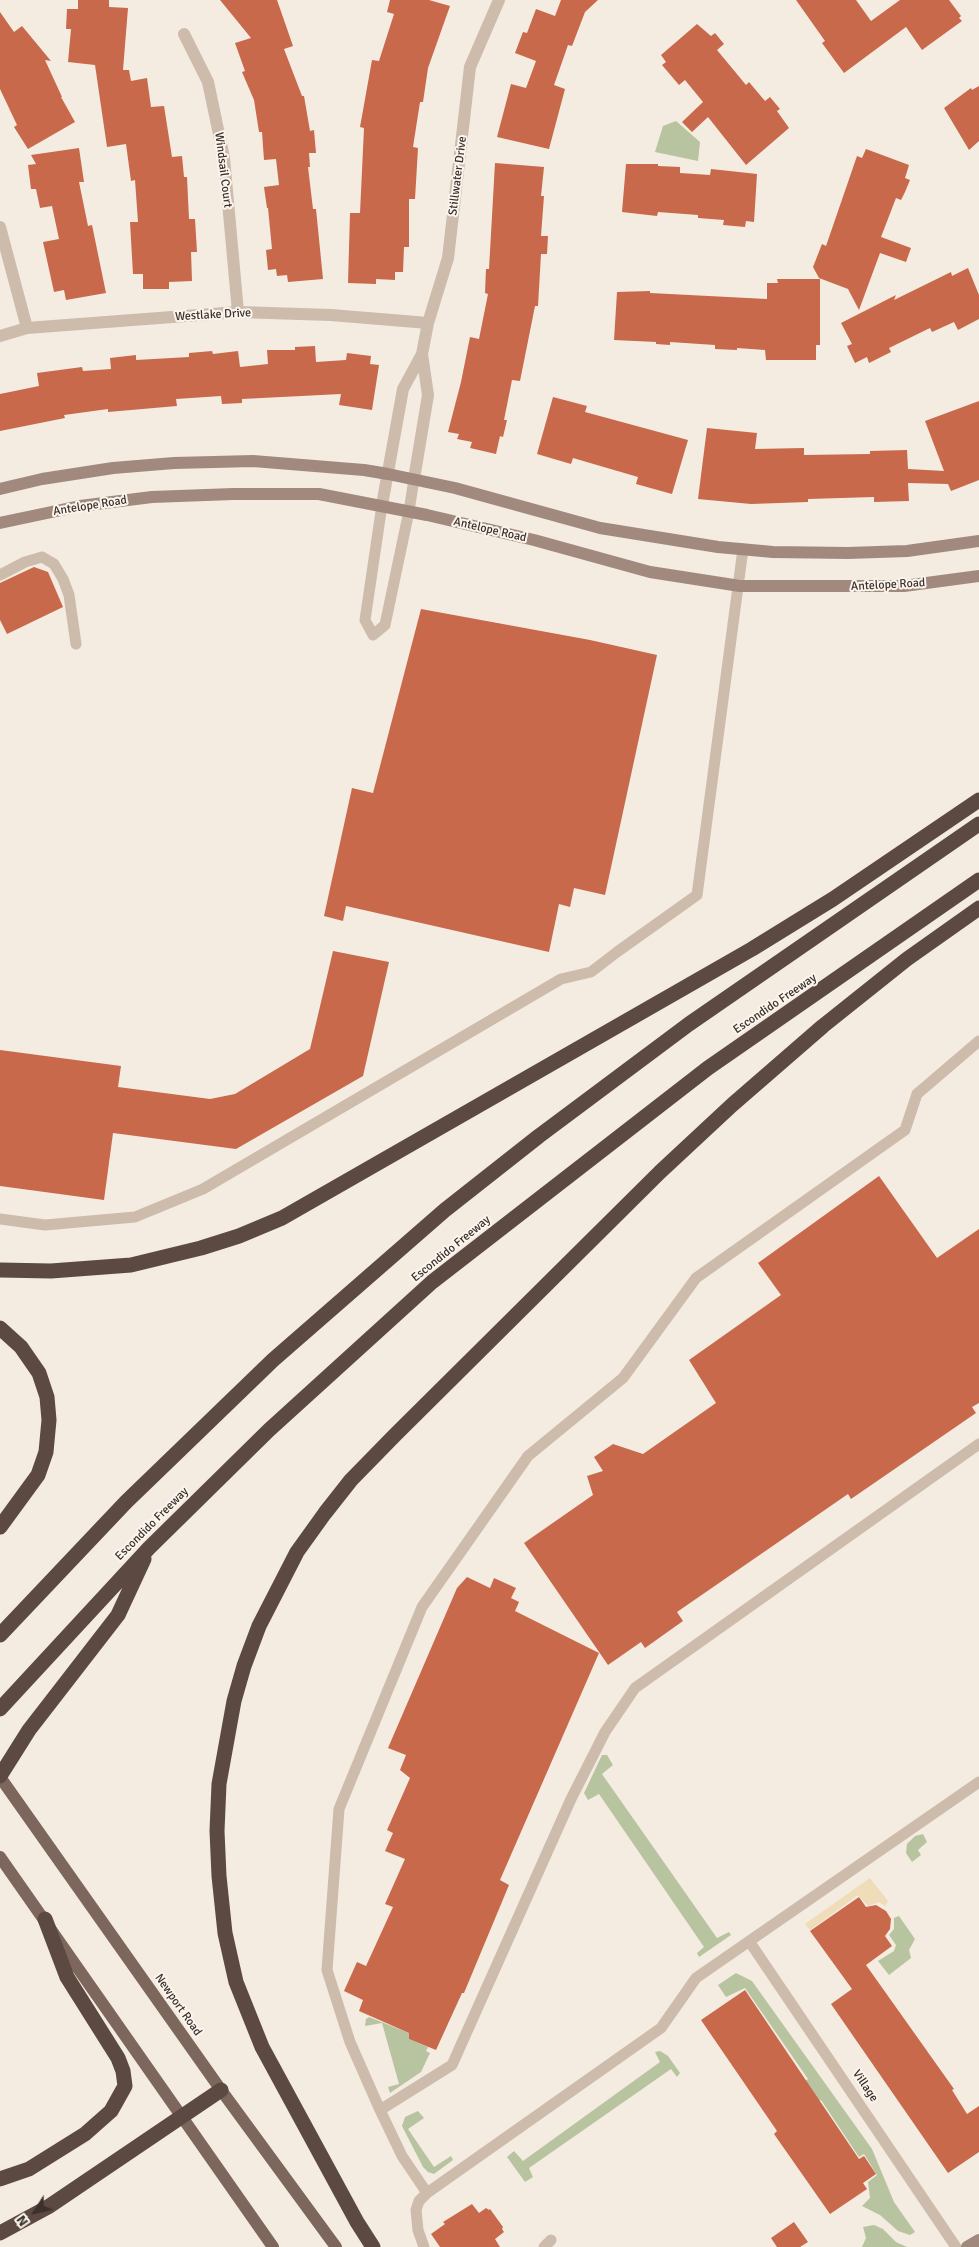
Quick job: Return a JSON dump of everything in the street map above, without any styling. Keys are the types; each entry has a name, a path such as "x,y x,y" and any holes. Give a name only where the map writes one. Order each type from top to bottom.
{"highway":[{"path":"0,1270 60,1270 131,1265 201,1248 239,1236 282,1218 752,949 832,899 979,800"},
{"path":"0,1636 126,1502 272,1360 445,1210 538,1136 689,1024 979,824"},
{"name":"Escondido Freeway","path":"0,1709 149,1548 269,1430 432,1282 708,1068 979,880"},
{"path":"374,2247 357,2222 262,2047 236,1982 225,1934 218,1853 217,1808 234,1701 244,1666 259,1626 297,1552 324,1513 351,1480 394,1435 660,1172 732,1105 823,1026 907,959 979,908"},
{"path":"0,1328 21,1347 39,1373 47,1397 49,1420 46,1452 38,1475 0,1527"},
{"path":"0,1776 29,1730 118,1615 149,1548"},
{"path":"0,2180 29,2169 85,2134 111,2111 125,2086 124,2072 118,2058 67,1977 44,1919"},
{"path":"0,2233 48,2207 221,2090"}],"main road":[{"path":"0,489 42,479 174,463 253,461 364,470 388,474 456,488 600,528 646,537 743,549 773,552 848,553 906,550 979,541"},
{"name":"Antelope Road","path":"0,523 80,506 152,497 233,494 319,494 382,505 534,540 650,572 740,586 904,586 979,576"},
{"name":"Newport Road","path":"0,1776 221,2090 336,2247"},
{"path":"0,1857 272,2247"},
{"path":"967,2247 979,2240"}],"street":[{"name":"Stillwater Drive","path":"382,505 403,389 422,354 428,322 448,258 470,67 499,0"},
{"name":"Windsail Court","path":"184,34 208,82 224,158 238,312"},
{"path":"0,227 27,328"},
{"name":"Westlake Drive","path":"0,336 27,328 238,312 331,315 428,322"},
{"name":"Stillwater Drive","path":"414,479 428,395 422,354"}],"lane":[{"path":"382,505 365,620 373,635 386,625 414,479"},
{"path":"0,1219 45,1225 135,1216 203,1189 561,979 591,972 697,895 740,586 743,549"},
{"path":"0,575 25,562 42,557 54,564 63,579 68,595 76,644"},
{"path":"427,2193 402,2156 380,2110 350,2042 327,1970 339,1809 422,1606 528,1456 623,1378 696,1278 905,1130 917,1094 979,1041"},
{"path":"380,2110 452,2065 571,1799 605,1732 635,1688 979,1444"},
{"path":"424,2247 418,2230 416,2210 419,2201 427,2193 661,2028 696,1978 979,1782"},
{"name":"Village","path":"749,1941 956,2247"}],"green space":[{"path":"676,121 700,142 698,161 655,152 663,126"},
{"path":"602,1755 607,1755 613,1765 602,1774 717,1938 729,1932 731,1935 699,1957 697,1953 704,1947 599,1794 588,1800 584,1793"},
{"path":"923,1834 927,1842 918,1850 921,1855 912,1862 906,1853 907,1844 915,1836"},
{"path":"899,1916 915,1939 909,1950 911,1958 889,1975 878,1961 894,1951 896,1945 889,1935 894,1929 894,1918"},
{"path":"736,1973 752,1981 872,2149 894,2202 915,2232 910,2235 898,2231 880,2215 862,2206 870,2198 868,2182 877,2175 864,2154 859,2157 821,2100 815,2104 801,2084 808,2079 745,1988 726,1997 718,1985"},
{"path":"369,2017 409,2033 409,2039 428,2047 426,2051 430,2053 421,2072 390,2093 388,2087 399,2084 382,2023 365,2026 366,2019"},
{"path":"660,2051 668,2056 680,2073 677,2077 671,2069 529,2168 533,2177 525,2182 507,2157 514,2151 523,2161 660,2062 655,2052"},
{"path":"418,2111 424,2118 408,2129 434,2167 451,2156 453,2160 434,2174 428,2172 423,2167 402,2126 405,2117"},
{"path":"874,2225 883,2229 896,2242 907,2247 862,2247 866,2238 863,2227"}],"sand":[{"path":"870,1878 888,1901 885,1906 879,1902 868,1906 858,1895 810,1930 805,1924"}],"building":[{"path":"78,0 109,0 109,7 128,8 123,70 129,70 131,81 147,78 151,107 164,106 172,157 182,156 184,177 187,177 189,219 195,219 197,252 191,252 192,281 169,282 169,289 143,289 143,274 133,274 130,222 138,222 135,180 131,181 126,144 107,147 95,65 68,62 71,29 66,29 67,9 78,9"},
{"path":"220,0 277,0 293,46 284,49 302,96 304,96 310,131 314,130 316,153 309,153 310,167 308,167 313,209 316,209 323,279 288,282 287,275 277,276 276,269 268,270 266,250 272,249 264,187 279,185 276,159 264,160 262,132 259,132 254,100 242,72 245,71 235,43 251,38"},
{"path":"390,0 429,0 450,6 428,68 423,102 420,102 413,147 418,148 415,199 409,199 409,247 404,247 403,272 395,272 395,280 376,279 376,284 348,283 350,213 360,213 364,128 360,127 372,60 379,61 394,14 387,12"},
{"path":"561,0 598,0 585,12 572,46 568,45 554,85 565,89 549,149 497,137 511,84 526,88 536,61 515,53 523,32 527,33 536,9 555,16"},
{"path":"796,0 856,0 871,21 900,0 949,0 961,16 959,18 962,21 922,50 906,27 844,73 822,43 825,41"},
{"path":"0,12 14,32 22,26 51,61 45,60 61,97 75,122 28,149 14,127 17,125 0,89"},
{"path":"697,24 711,36 715,33 724,44 717,50 746,85 749,82 765,101 770,97 780,109 777,111 789,128 746,165 708,117 692,132 682,122 703,102 685,80 679,85 662,65 666,62 661,55"},
{"path":"979,86 979,141 969,150 944,108 971,88 972,90"},
{"path":"79,148 84,182 79,182 88,226 92,225 106,293 66,300 64,290 54,292 43,242 59,239 52,206 40,208 36,189 31,189 28,165 36,164 31,155"},
{"path":"866,149 909,165 905,178 910,180 901,200 896,198 881,237 911,248 906,262 880,253 859,310 848,289 819,278 813,267 822,244 826,246 857,156 862,158"},
{"path":"495,163 544,167 541,196 544,196 541,236 548,236 547,254 541,254 538,306 535,306 520,381 512,380 504,420 507,420 503,437 500,436 496,454 470,448 472,442 457,439 459,434 448,432 470,337 479,339 488,294 485,293 486,269 489,269"},
{"path":"626,164 658,164 658,166 680,167 680,173 710,175 711,169 757,174 754,222 746,221 745,227 723,225 724,220 698,218 698,215 658,212 657,216 622,212"},
{"path":"968,268 979,295 979,319 958,330 954,322 932,332 930,328 889,348 891,352 869,363 867,357 855,363 847,346 852,344 841,323 896,295 894,300 951,272 952,276"},
{"path":"777,279 820,279 820,345 816,345 816,360 766,360 765,350 715,349 715,345 670,342 670,345 656,344 656,342 614,340 617,292 650,291 650,293 767,299 767,283 778,283"},
{"path":"315,346 316,362 346,360 347,353 371,356 370,364 379,365 372,410 339,405 341,394 242,399 242,403 222,404 221,396 176,399 177,406 108,412 108,409 64,415 65,418 0,431 0,394 39,386 37,373 82,367 83,371 111,369 110,358 136,355 136,360 189,357 189,353 212,351 213,354 238,351 240,367 268,364 267,350 295,350 295,347"},
{"path":"553,397 587,406 585,412 688,440 672,494 636,484 638,477 573,458 571,464 537,454"},
{"path":"979,401 979,480 951,491 948,484 908,483 909,501 874,502 874,497 808,499 808,502 751,504 698,499 707,428 757,433 755,449 804,448 804,455 870,454 870,451 907,450 908,469 944,471 925,421"},
{"path":"34,567 48,572 63,607 7,634 0,620 0,583"},
{"path":"421,609 590,640 657,655 605,895 574,888 570,907 559,904 549,952 346,906 343,921 324,916 352,788 373,793"},
{"path":"333,951 389,962 363,1076 236,1149 113,1133 104,1200 0,1186 0,1050 121,1066 118,1087 210,1099 235,1094 310,1049"},
{"path":"879,1176 937,1258 979,1229 979,1403 972,1407 976,1413 851,1499 848,1494 677,1612 683,1621 645,1648 641,1642 608,1665 524,1543 593,1495 587,1476 603,1471 594,1457 613,1444 643,1454 716,1403 689,1360 781,1295 758,1263"},
{"path":"467,1577 490,1588 494,1578 516,1588 511,1598 519,1602 515,1611 599,1653 500,1880 509,1885 464,1993 462,1993 436,2050 409,2039 409,2033 359,2011 363,2000 344,1991 357,1962 366,1966 393,1907 385,1904 405,1859 385,1851 393,1833 387,1830 410,1778 400,1770 406,1755 388,1748 457,1588"},
{"path":"859,1897 866,1907 876,1905 886,1911 891,1919 890,1929 885,1936 892,1946 866,1965 954,2089 952,2090 967,2114 979,2106 979,2152 948,2173 831,2004 852,1989 810,1931"},
{"path":"745,1990 859,2159 864,2156 876,2174 863,2183 867,2189 830,2214 774,2134 777,2131 701,2020"},
{"path":"472,2204 479,2213 486,2208 490,2209 503,2227 504,2232 495,2239 500,2247 440,2247 431,2234 445,2224 443,2222"},
{"path":"794,2222 808,2242 800,2247 777,2247 771,2238"}]}
